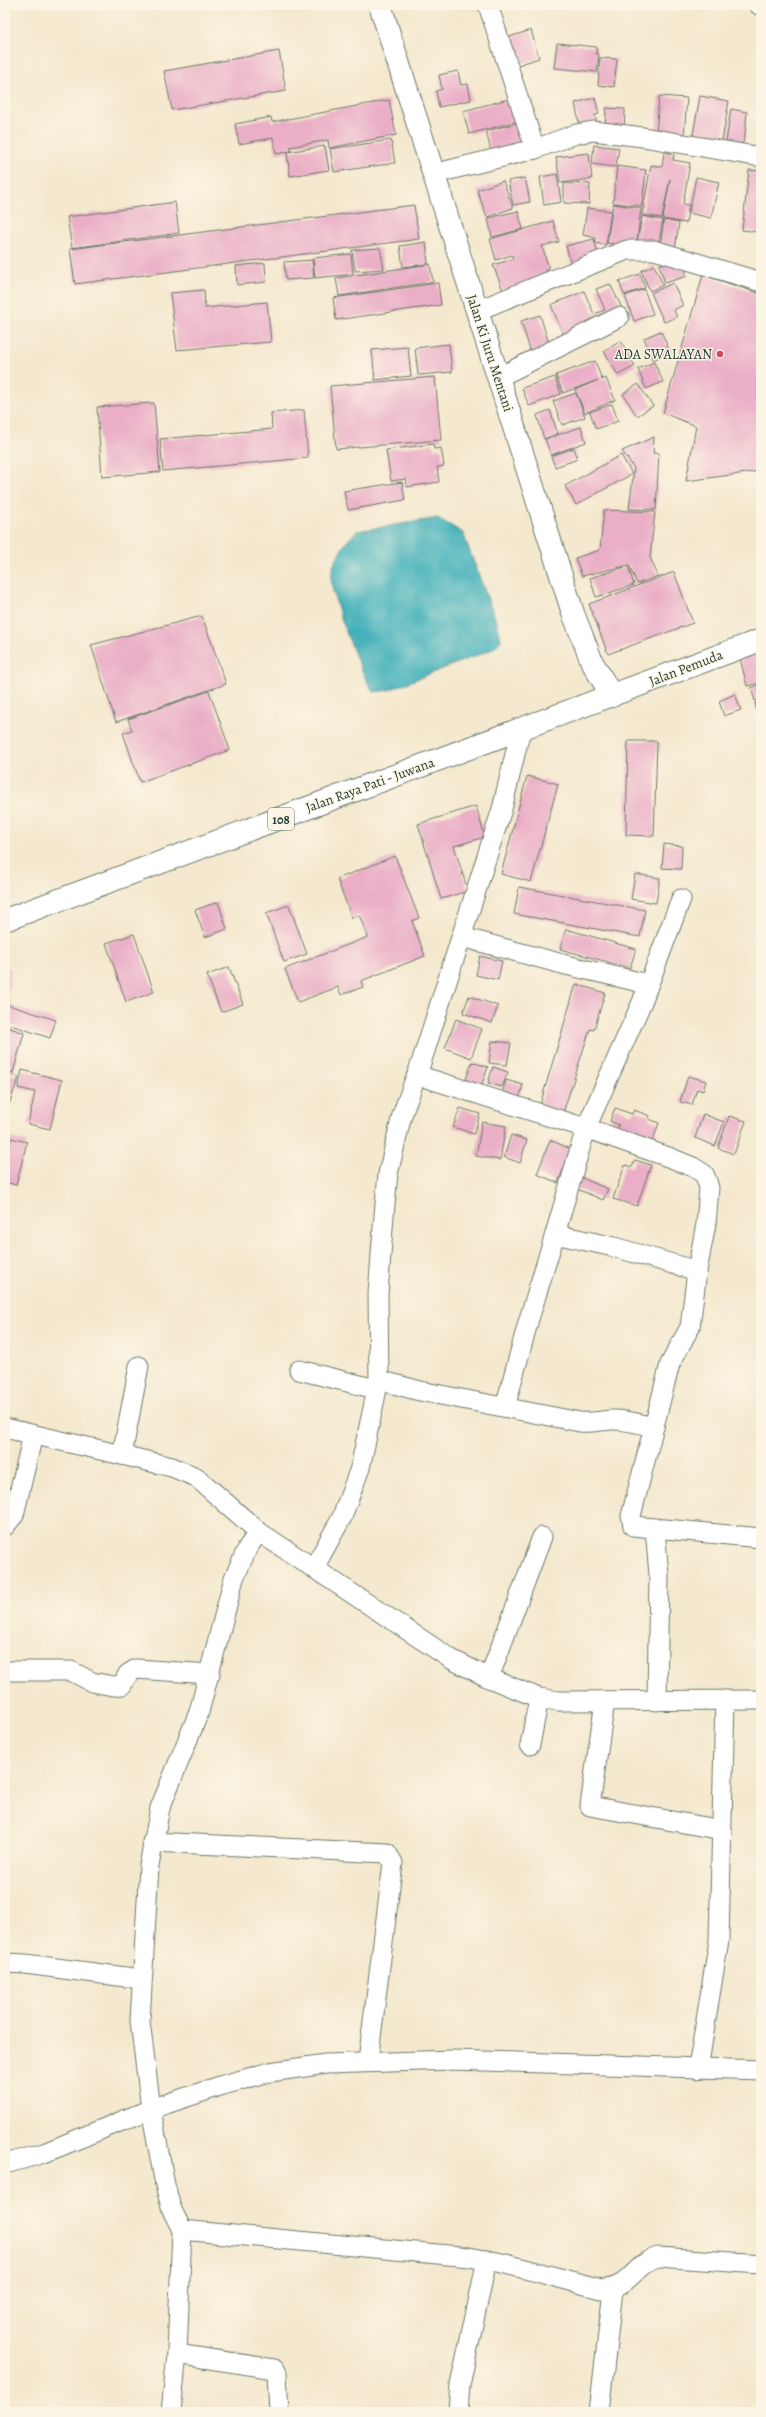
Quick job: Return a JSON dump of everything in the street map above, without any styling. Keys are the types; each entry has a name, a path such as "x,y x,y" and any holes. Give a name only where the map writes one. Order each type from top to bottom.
{"main road":[{"name":"Jalan Ki Juru Mentani","path":"380,5 497,378 573,613 592,662 612,696"},
{"name":"Jalan Pemuda","path":"555,717 761,640"},
{"name":"Jalan Raya Pati - Juwana","path":"5,920 555,717"}],"street":[{"path":"488,5 535,149"},
{"path":"433,174 535,149 576,134 593,132 643,137 761,156"},
{"path":"476,311 627,250 654,250 761,282"},
{"path":"497,378 619,317"},
{"path":"314,1568 342,1517 357,1475 378,1385 378,1294 388,1174 402,1115 417,1075 502,809 521,729"},
{"path":"505,1407 528,1319 586,1128 648,984 681,899"},
{"path":"462,937 566,965 648,984"},
{"path":"417,1075 586,1128 676,1160 693,1167 704,1174 709,1188 706,1224 697,1271 690,1327 670,1364 631,1516 633,1526 761,1538"},
{"path":"555,1234 614,1247 697,1271"},
{"path":"122,1455 139,1366"},
{"path":"300,1370 587,1423 624,1421 654,1426"},
{"path":"5,1428 172,1467 196,1477 260,1532 451,1659 490,1678 539,1698 558,1701 761,1700"},
{"path":"5,1526 14,1515 33,1435"},
{"path":"655,1529 660,1574 657,1701"},
{"path":"171,2412 177,2354 182,2230 172,2210 165,2185 151,2109 140,2021 141,1979 152,1842 160,1808 199,1712 234,1578 248,1547 260,1532"},
{"path":"490,1678 542,1537"},
{"path":"5,1671 71,1671 92,1682 113,1686 122,1685 128,1674 136,1669 210,1674"},
{"path":"530,1745 539,1698"},
{"path":"698,2069 719,1940 725,1700"},
{"path":"605,1701 590,1806 722,1830"},
{"path":"152,1842 387,1853 391,1857 393,1863 368,2061"},
{"path":"5,1963 25,1964 141,1979"},
{"path":"5,2164 44,2153 151,2109 223,2085 270,2072 326,2064 368,2061 461,2060 627,2064 698,2069 761,2070"},
{"path":"182,2230 387,2248 487,2260 601,2289 613,2290 627,2282 643,2264 658,2257 761,2264"},
{"path":"458,2412 460,2385 487,2260"},
{"path":"599,2412 613,2290"},
{"path":"177,2354 274,2369 277,2373 279,2412"}],"water":[{"path":"438,518 463,533 498,626 501,641 493,649 389,690 373,692 355,654 336,603 331,579 333,566 348,540 357,531"}],"building":[{"path":"531,30 539,58 512,67 503,39"},
{"path":"557,43 597,47 596,54 599,54 597,72 554,68"},
{"path":"279,51 286,91 172,110 164,71"},
{"path":"600,58 617,59 614,87 598,85"},
{"path":"458,71 461,85 468,84 471,100 439,107 436,91 442,89 439,75"},
{"path":"659,96 687,98 684,137 656,135"},
{"path":"700,96 729,101 721,146 692,140"},
{"path":"516,97 522,120 469,134 463,111"},
{"path":"595,98 599,114 595,115 598,128 581,132 575,103"},
{"path":"389,100 396,135 329,148 328,140 290,147 291,151 276,154 273,138 239,144 235,124 271,117 272,122"},
{"path":"606,108 625,109 624,133 605,132"},
{"path":"731,109 747,112 745,134 741,151 725,149"},
{"path":"525,121 532,149 493,159 486,131"},
{"path":"391,140 395,163 334,172 330,149"},
{"path":"594,145 619,148 616,167 592,164"},
{"path":"325,146 329,170 290,176 287,152"},
{"path":"664,152 674,154 673,160 690,163 683,204 689,205 686,223 663,219 670,179 662,218 642,215 651,165 662,167"},
{"path":"589,153 592,179 560,183 556,157"},
{"path":"617,166 646,170 642,206 613,203"},
{"path":"749,170 761,171 761,232 742,230"},
{"path":"557,174 561,202 544,205 540,177"},
{"path":"696,177 719,182 711,218 689,213"},
{"path":"525,178 530,202 513,205 508,181"},
{"path":"503,181 513,208 487,217 477,190"},
{"path":"564,183 590,184 589,204 564,203"},
{"path":"175,202 179,233 72,248 67,217"},
{"path":"613,204 641,208 637,241 642,216 663,220 658,247 636,247 607,243"},
{"path":"414,205 419,239 75,284 70,249"},
{"path":"587,208 611,211 606,245 595,243 596,238 583,235"},
{"path":"518,211 523,229 492,237 488,218"},
{"path":"664,220 679,223 675,249 660,247"},
{"path":"553,221 559,242 542,246 549,269 546,269 549,281 506,298 493,265 513,259 512,255 496,260 490,239"},
{"path":"594,239 600,261 572,268 566,246"},
{"path":"426,242 428,264 403,267 400,246"},
{"path":"380,248 384,269 355,271 352,250"},
{"path":"351,254 353,274 315,278 313,258"},
{"path":"681,258 687,276 665,283 659,265"},
{"path":"312,260 314,278 286,280 284,262"},
{"path":"265,263 266,282 237,285 236,266"},
{"path":"430,264 433,282 339,296 336,278"},
{"path":"654,265 663,285 650,291 641,271"},
{"path":"640,274 645,288 624,295 619,281"},
{"name":"ADA SWALAYAN","path":"703,275 761,294 761,471 686,481 696,426 663,413"},
{"path":"438,283 441,305 336,320 333,298"},
{"path":"673,283 683,305 674,310 677,317 664,322 651,293"},
{"path":"610,284 625,314 565,339 551,305 584,291 594,314 605,310 596,289"},
{"path":"644,289 653,314 634,321 625,296"},
{"path":"204,290 205,308 267,302 271,342 177,350 170,293"},
{"path":"540,315 550,347 531,353 521,321"},
{"path":"661,331 670,352 653,360 644,338"},
{"path":"621,341 635,366 618,375 604,351"},
{"path":"449,344 452,372 418,375 415,348"},
{"path":"408,347 411,376 375,380 372,350"},
{"path":"595,361 602,380 606,378 615,400 585,413 575,390 598,380 563,393 556,375"},
{"path":"654,362 663,382 646,389 638,369"},
{"path":"435,377 441,440 336,449 330,386"},
{"path":"555,377 561,394 529,406 522,388"},
{"path":"638,384 653,406 637,416 623,394"},
{"path":"576,393 585,417 562,425 553,401"},
{"path":"154,403 160,472 102,477 97,407"},
{"path":"612,404 618,421 596,429 590,412"},
{"path":"304,410 308,458 163,471 160,439 272,429 271,413"},
{"path":"550,410 558,434 544,439 537,415"},
{"path":"581,427 586,442 551,455 545,439"},
{"path":"654,437 653,453 659,453 656,510 629,509 634,468 622,451"},
{"path":"433,444 434,449 441,448 444,466 437,467 439,482 407,487 406,479 391,481 386,450"},
{"path":"574,448 578,459 555,467 551,456"},
{"path":"621,455 632,474 576,505 565,486"},
{"path":"402,482 405,500 348,510 344,491"},
{"path":"604,510 655,512 650,557 658,576 637,584 629,565 582,576 575,558 600,550"},
{"path":"628,566 634,585 596,597 590,578"},
{"path":"674,572 693,623 608,654 589,604"},
{"path":"202,616 226,684 116,722 91,645"},
{"path":"761,652 761,683 747,686 740,658"},
{"path":"761,684 761,699 755,701 751,688"},
{"path":"209,691 230,750 140,782 123,733 132,730 128,719"},
{"path":"735,694 741,710 724,716 719,701"},
{"path":"761,701 761,726 760,726 755,703"},
{"path":"628,741 657,741 654,836 626,835"},
{"path":"527,776 558,784 531,882 501,874"},
{"path":"476,806 485,837 454,846 468,891 441,899 418,824"},
{"path":"664,844 682,846 681,869 662,868"},
{"path":"395,856 419,918 412,921 425,956 361,981 363,987 341,995 338,987 298,1002 285,969 368,937 359,915 352,918 337,879"},
{"path":"635,874 660,878 656,903 631,899"},
{"path":"519,887 645,910 640,937 514,914"},
{"path":"218,902 227,929 205,937 195,910"},
{"path":"289,905 307,954 284,962 266,913"},
{"path":"566,929 636,949 630,968 560,949"},
{"path":"134,934 154,992 126,1002 106,943"},
{"path":"480,956 502,961 498,980 476,975"},
{"path":"229,967 243,1004 221,1012 207,975"},
{"path":"5,968 10,968 8,1005 56,1020 50,1038 5,1023"},
{"path":"576,984 605,993 594,1030 590,1029 562,1116 539,1108"},
{"path":"469,996 498,1006 492,1023 463,1013"},
{"path":"456,1019 482,1029 471,1058 445,1048"},
{"path":"5,1026 24,1033 13,1073 5,1070"},
{"path":"492,1041 511,1043 507,1065 489,1063"},
{"path":"472,1062 488,1067 480,1090 464,1085"},
{"path":"493,1067 508,1072 502,1087 488,1083"},
{"path":"22,1070 62,1080 50,1129 28,1124 35,1092 18,1088"},
{"path":"5,1072 19,1077 5,1115"},
{"path":"688,1076 706,1081 703,1091 697,1089 692,1105 680,1102"},
{"path":"506,1080 523,1085 517,1105 500,1101"},
{"path":"460,1108 480,1114 474,1134 453,1127"},
{"path":"615,1108 632,1114 634,1110 650,1116 649,1119 659,1123 650,1148 615,1135 619,1125 610,1121"},
{"path":"703,1114 724,1122 715,1146 695,1138"},
{"path":"729,1116 746,1121 734,1154 718,1148"},
{"path":"482,1122 506,1126 500,1160 476,1156"},
{"path":"511,1135 527,1140 520,1163 504,1157"},
{"path":"11,1138 27,1142 16,1185 5,1182 5,1146 9,1147"},
{"path":"550,1140 571,1149 558,1183 537,1174"},
{"path":"635,1160 651,1165 637,1206 613,1199 625,1165 632,1167"},
{"path":"582,1178 608,1189 603,1200 577,1189"},
{"path":"5,1487 10,1487 8,1503 5,1503"}],"place":[{"name":"ADA SWALAYAN","path":"720,354"}]}
